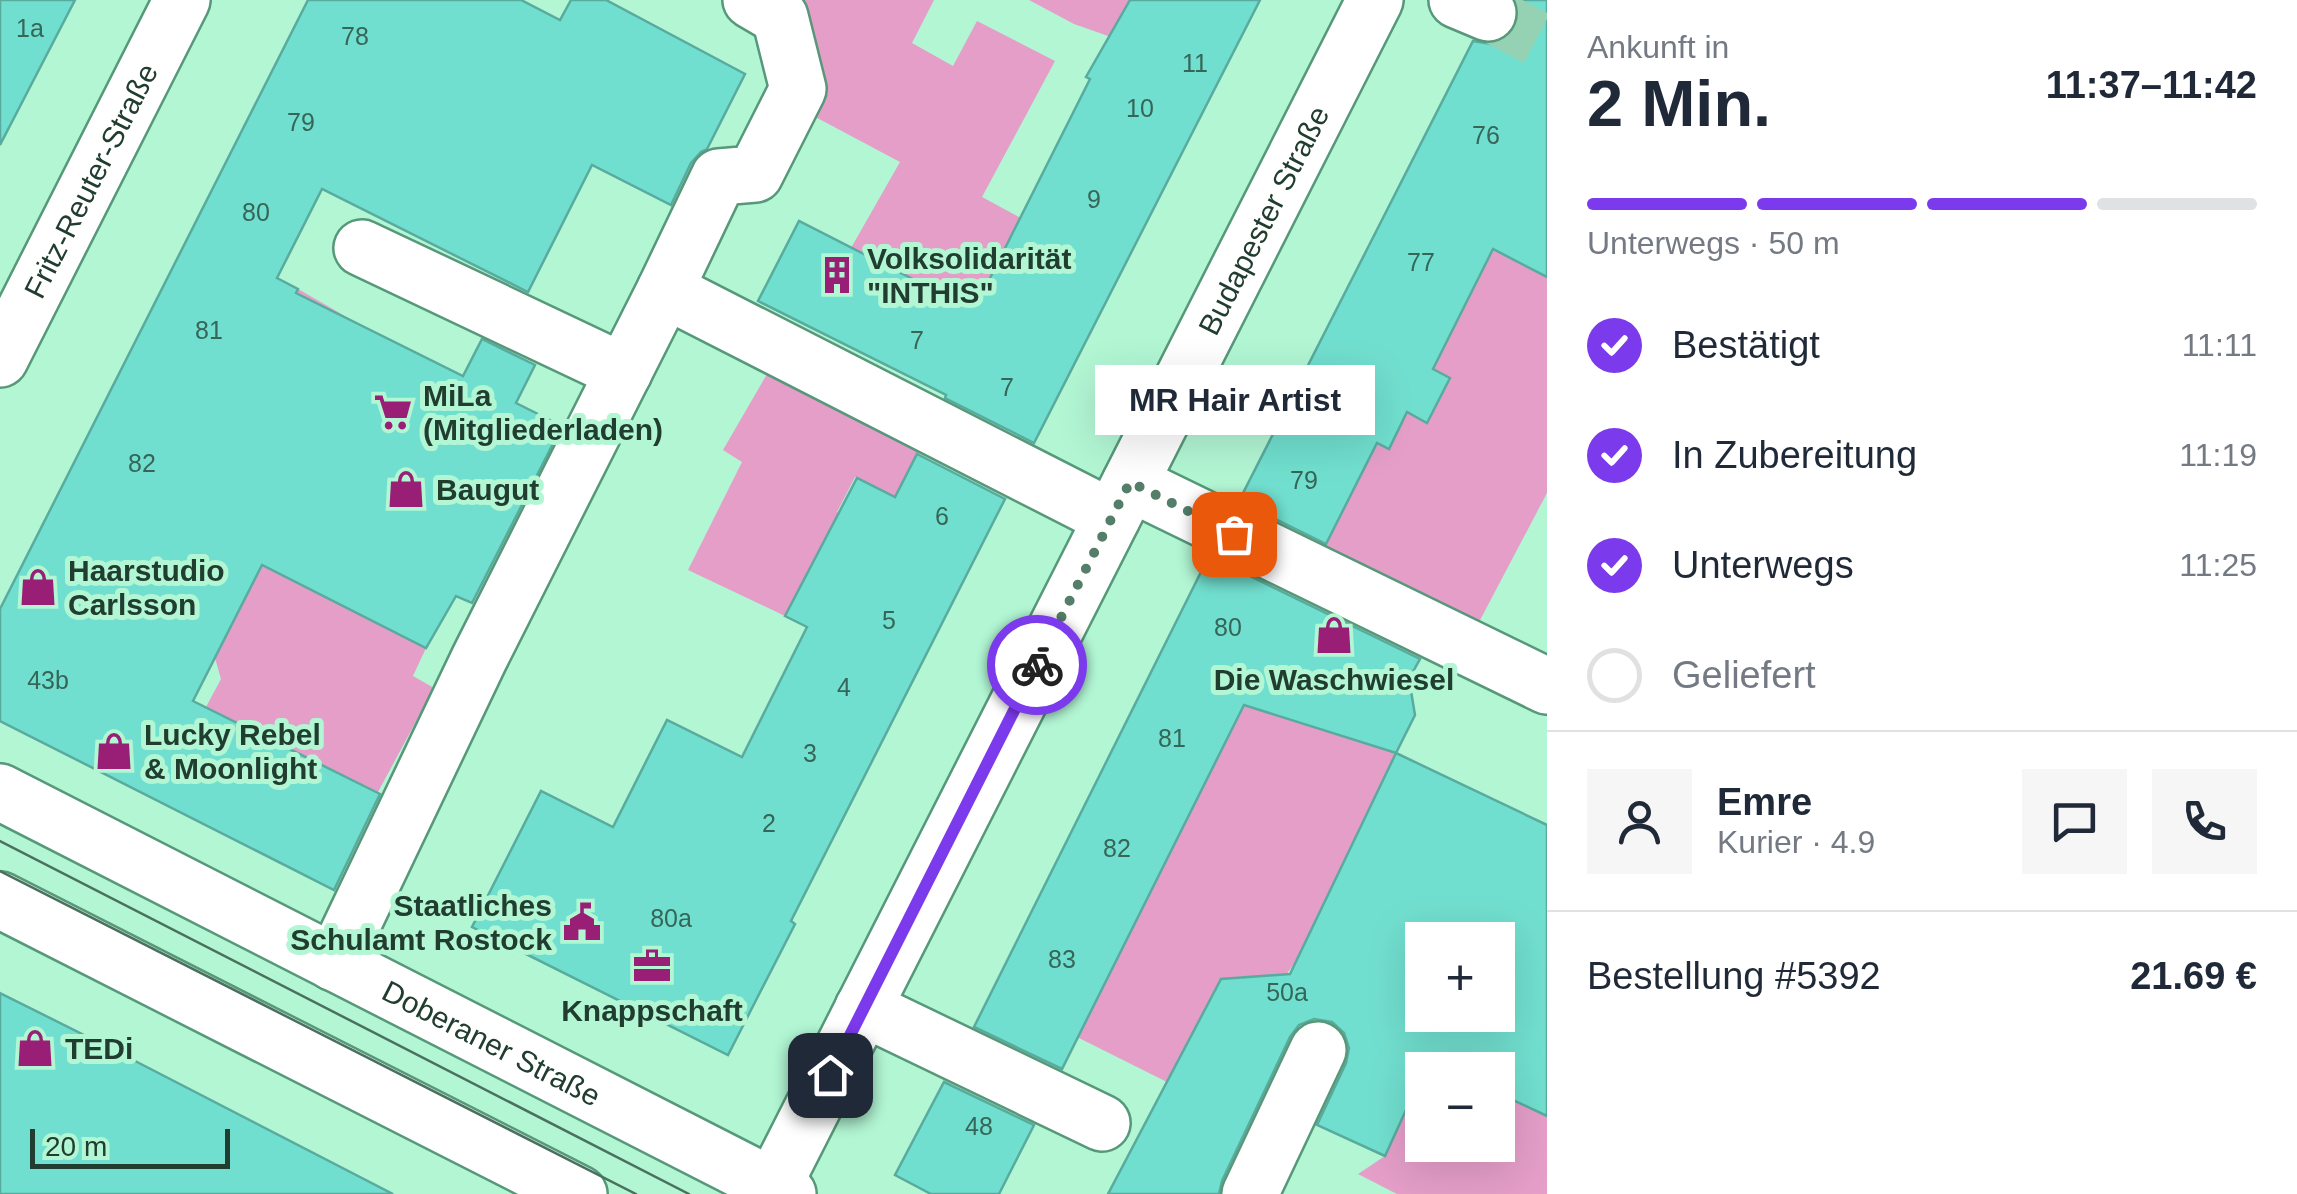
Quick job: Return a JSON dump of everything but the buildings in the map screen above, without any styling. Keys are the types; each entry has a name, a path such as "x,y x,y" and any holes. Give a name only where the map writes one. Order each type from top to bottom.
{"street":[{"name":"Fritz-Reuter-Straße","path":"0,360 182,0"},
{"path":"334,962 470,676 719,178 755,174 798,89 780,17 751,0"},
{"name":"Budapester Straße","path":"776,1192 863,1008 1375,0"},
{"path":"362,248 624,372"},
{"path":"665,290 1121,500 1547,686"},
{"name":"Doberaner Straße","path":"0,792 776,1192"},
{"path":"0,900 579,1194"},
{"path":"863,1008 1102,1123"},
{"path":"1250,1194 1318,1050"}],"shaded area":[{"path":"799,0 934,0 912,43 953,66 977,21 1055,61 982,197 1030,223 993,294 968,282 958,302 851,248 900,162 806,112"},
{"path":"1029,0 1130,0 1111,37 1074,24"},
{"path":"1494,238 1527,254 1522,264 1547,277 1547,493 1478,624 1401,582 1397,593 1318,560 1377,443 1389,449 1407,412 1427,422 1450,379 1433,369"},
{"path":"298,289 357,323 257,524 426,648 413,676 434,688 378,792 206,707 221,679 215,658 163,556"},
{"path":"767,374 925,442 897,498 855,477 837,512 878,533 802,584 785,616 688,570 742,462 723,450"},
{"path":"1243,704 1396,753 1298,958 1286,975 1221,979 1167,1082 1077,1037"},
{"path":"1364,1029 1412,1052 1405,1052 1405,1105 1345,1077"},
{"path":"1515,1101 1547,1116 1547,1194 1397,1194 1358,1174 1385,1156 1405,1113 1405,1162 1515,1162"}],"tunnel":[{"path":"1488,13 1547,44"}],"tram line":[{"path":"0,841 689,1194"},
{"path":"0,871 636,1194"}],"way so far":[{"path":"1037,665 1130,482 1234,534"}],"place":[{"name":"Volksolidarität \"INTHIS\"","path":"837,275"},
{"name":"MiLa (Mitgliederladen)","path":"393,412"},
{"name":"Baugut","path":"406,489"},
{"name":"MR Hair Artist","path":"1234,534"},
{"name":"Haarstudio Carlsson","path":"38,587"},
{"name":"Die Waschwiesel","path":"1334,635"},
{"name":"Lucky Rebel & Moonlight","path":"114,751"},
{"name":"Staatliches Schulamt Rostock","path":"582,922"},
{"name":"Knappschaft","path":"652,966"},
{"name":"TEDi","path":"35,1048"}],"route":[{"path":"830,1075 1037,665"}]}
